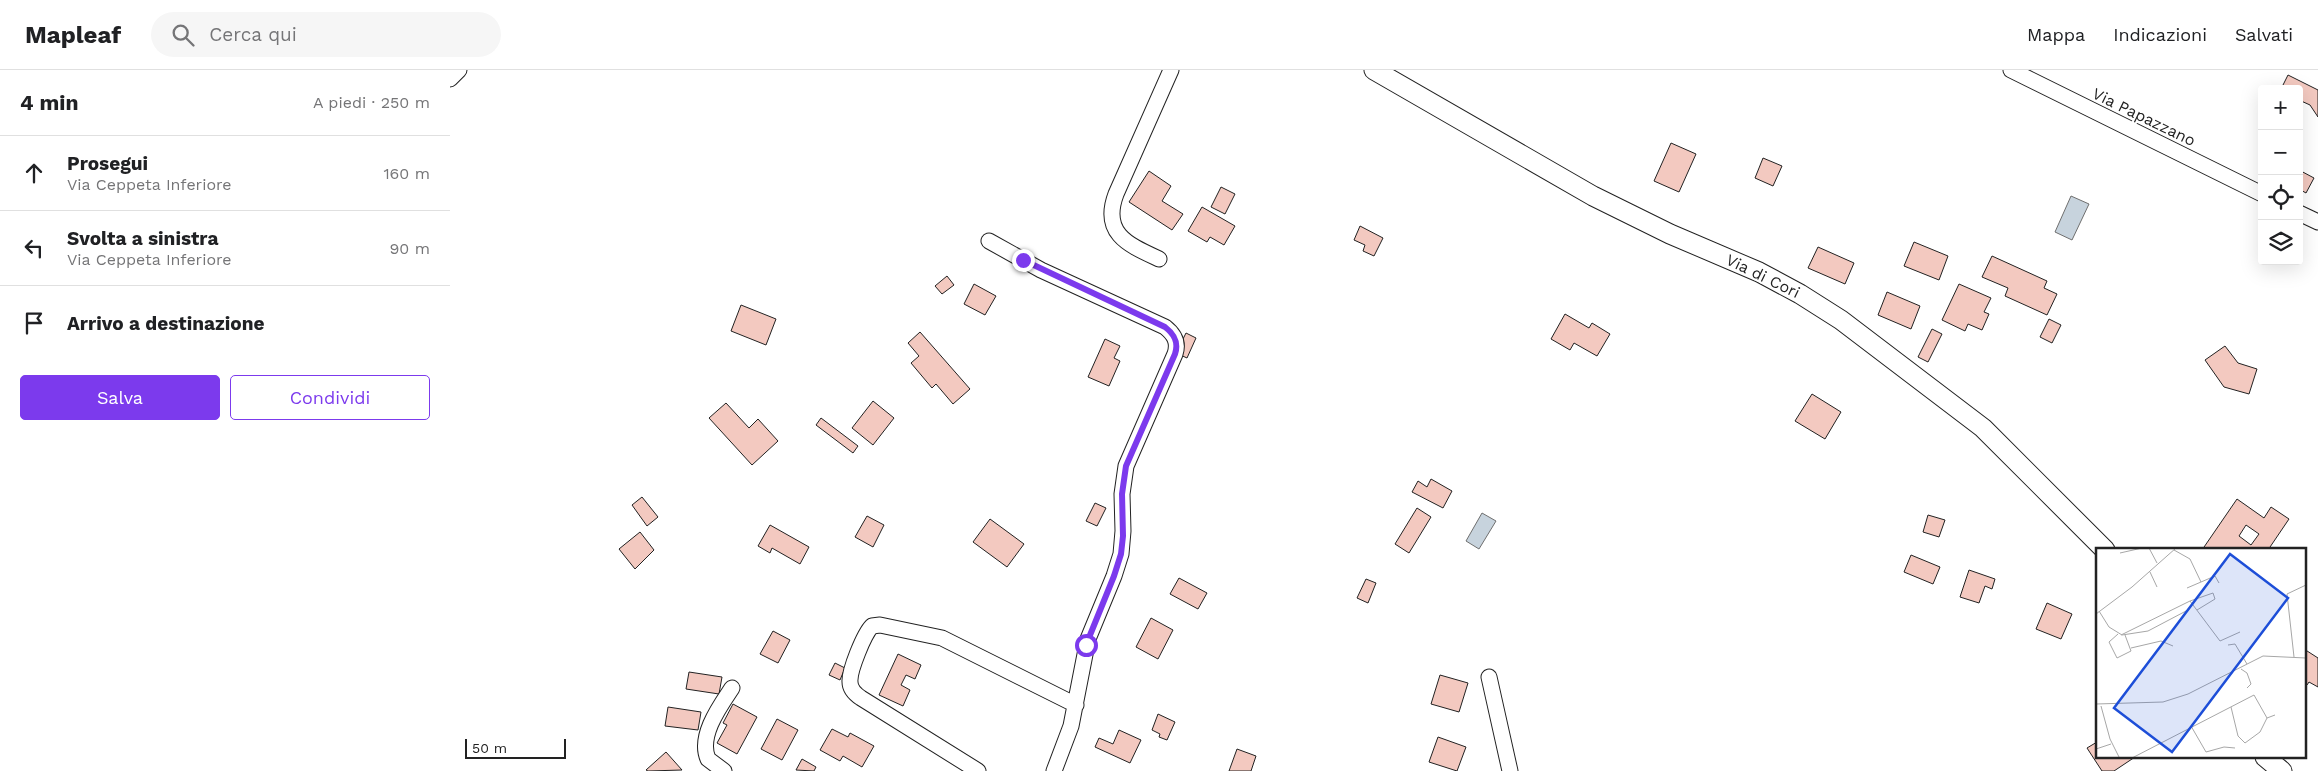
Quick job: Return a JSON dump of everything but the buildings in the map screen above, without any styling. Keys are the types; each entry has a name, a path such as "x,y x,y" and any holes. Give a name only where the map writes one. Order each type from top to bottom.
{"main road":[{"name":"Via di Cori","path":"1374,70 1593,196 1652,226 1759,272 1800,294 1841,320 1984,428 2103,548"},
{"path":"2266,758 2282,771"}],"street":[{"path":"450,79 460,70"},
{"path":"1159,259 1129,245 1122,239 1114,225 1112,210 1116,194 1171,70"},
{"name":"Via Papazzano","path":"2012,70 2258,192"},
{"path":"2303,215 2318,222"},
{"path":"989,240 1042,270 1165,327 1176,340 1175,354 1126,466 1122,494 1123,536 1121,554 1088,639 1069,735 1054,771"},
{"path":"978,771 861,698 853,691 850,682 851,674 864,638 872,626 885,625 942,638 1076,704"},
{"path":"1489,677 1510,771"},
{"path":"724,771 708,758 706,743 719,707 732,688"}],"shaded area":[{"path":"2071,196 2089,204 2072,240 2055,232"},
{"path":"1482,513 1496,521 1479,549 1466,541"}],"route":[{"path":"1023,260 1165,327 1176,340 1177,349 1126,466 1121,502 1123,536 1121,554 1086,645"}]}
